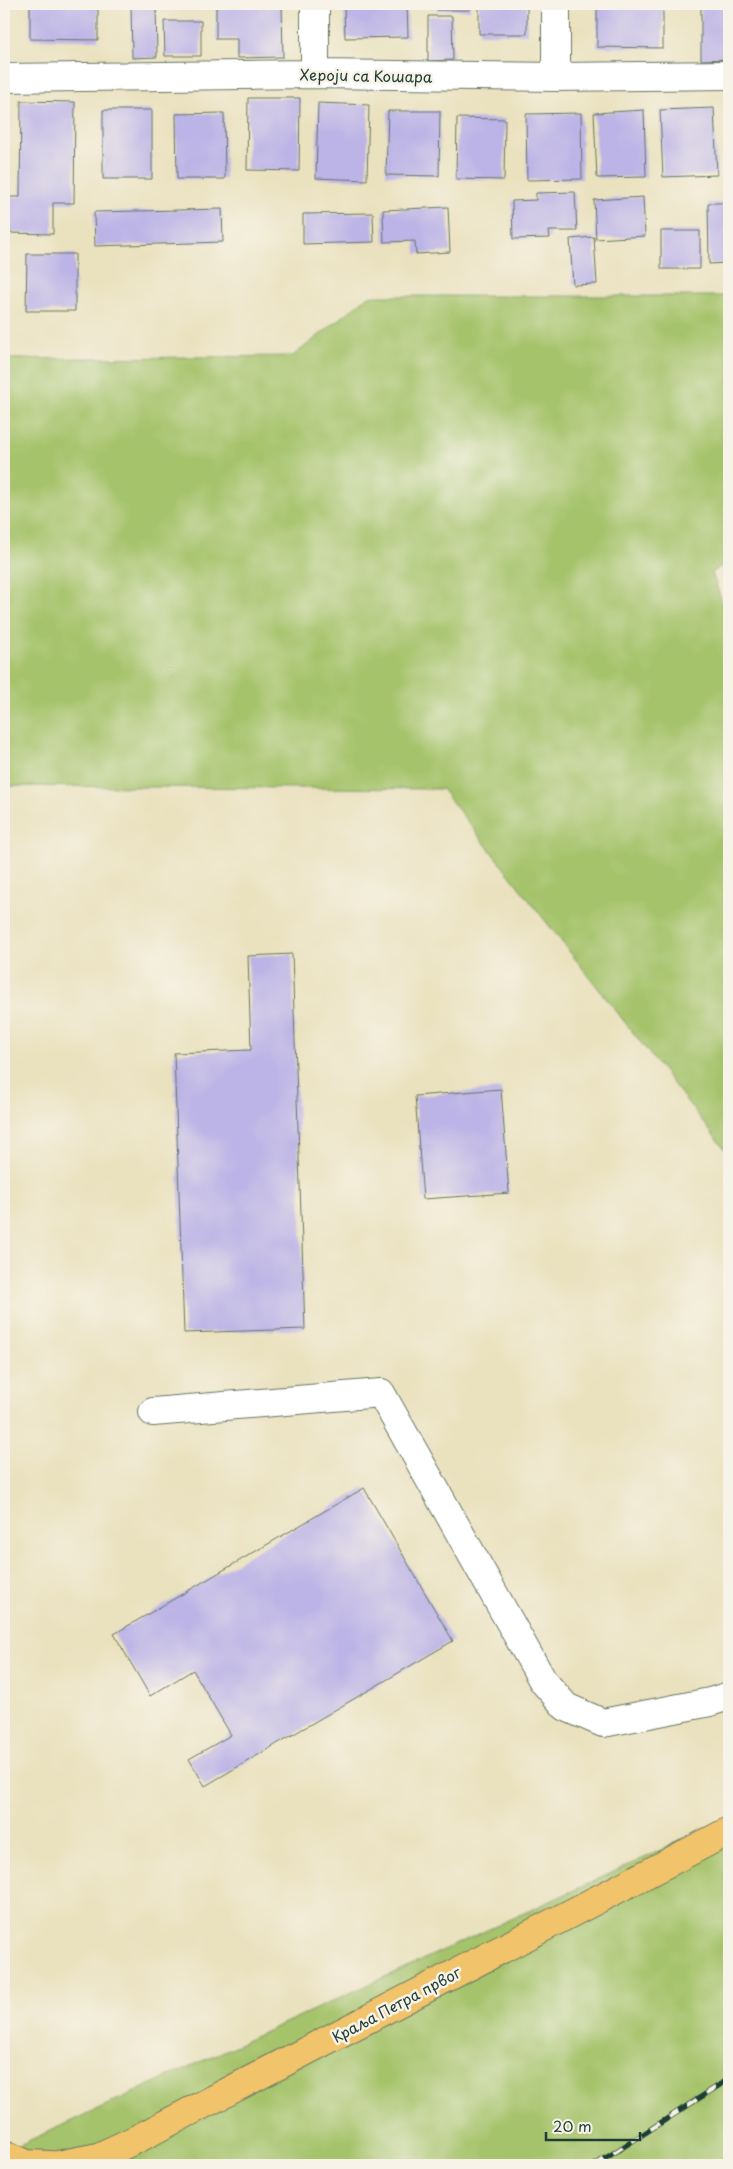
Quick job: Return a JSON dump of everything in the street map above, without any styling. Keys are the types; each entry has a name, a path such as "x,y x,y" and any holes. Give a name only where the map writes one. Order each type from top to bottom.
{"main road":[{"name":"Краља Петра првог","path":"58,2165 98,2157 137,2139 729,1831"},
{"path":"4,2154 27,2164 51,2165"}],"street":[{"path":"315,4 315,74"},
{"path":"556,4 556,77"},
{"name":"Хероји са Кошара","path":"4,78 315,74 556,77 729,75"},
{"path":"153,1412 381,1393 543,1681 566,1707 603,1723 710,1702 729,1696"}],"green space":[{"path":"369,296 729,296 729,560 712,573 729,622 729,1155 442,789 4,786 4,359 293,356"},
{"path":"729,1819 729,2160 722,2165 4,2165 4,2152"}],"building":[{"path":"30,4 98,4 98,40 30,39"},
{"path":"131,4 156,4 157,57 132,58"},
{"path":"216,4 282,4 283,57 237,58 237,39 216,39"},
{"path":"344,4 407,4 408,37 345,38"},
{"path":"437,4 470,4 470,10 437,10"},
{"path":"479,4 527,4 527,34 479,34"},
{"path":"597,4 663,4 663,48 597,47"},
{"path":"701,4 729,4 729,59 701,60"},
{"path":"428,16 452,16 453,60 428,61"},
{"path":"164,21 201,21 201,56 165,56"},
{"path":"248,98 300,98 299,171 247,170"},
{"path":"21,101 75,102 74,203 53,203 53,234 7,233 8,197 20,197"},
{"path":"318,103 369,105 367,180 316,178"},
{"path":"714,108 717,175 663,177 660,110"},
{"path":"103,110 152,110 152,179 103,179"},
{"path":"644,110 646,177 597,178 594,113"},
{"path":"388,111 440,111 439,176 386,175"},
{"path":"224,113 225,179 177,179 176,114"},
{"path":"581,113 582,179 527,180 526,114"},
{"path":"457,118 505,119 504,180 456,179"},
{"path":"575,192 577,231 549,231 550,238 513,239 512,201 536,200 536,193"},
{"path":"643,197 645,236 596,239 594,200"},
{"path":"708,203 725,203 727,263 709,264"},
{"path":"448,207 450,252 416,254 415,241 384,242 383,210"},
{"path":"222,209 223,242 95,246 94,212"},
{"path":"373,213 374,242 303,244 303,214"},
{"path":"661,231 700,231 700,269 661,269"},
{"path":"594,237 597,284 573,285 570,239"},
{"path":"27,254 75,254 75,311 26,311"},
{"path":"292,954 305,1329 184,1333 174,1053 251,1050 248,956"},
{"path":"501,1089 509,1193 423,1199 415,1096"},
{"path":"364,1488 453,1641 205,1786 189,1759 231,1735 193,1670 150,1696 114,1634"}],"railway":[{"path":"595,2165 729,2079"}]}
